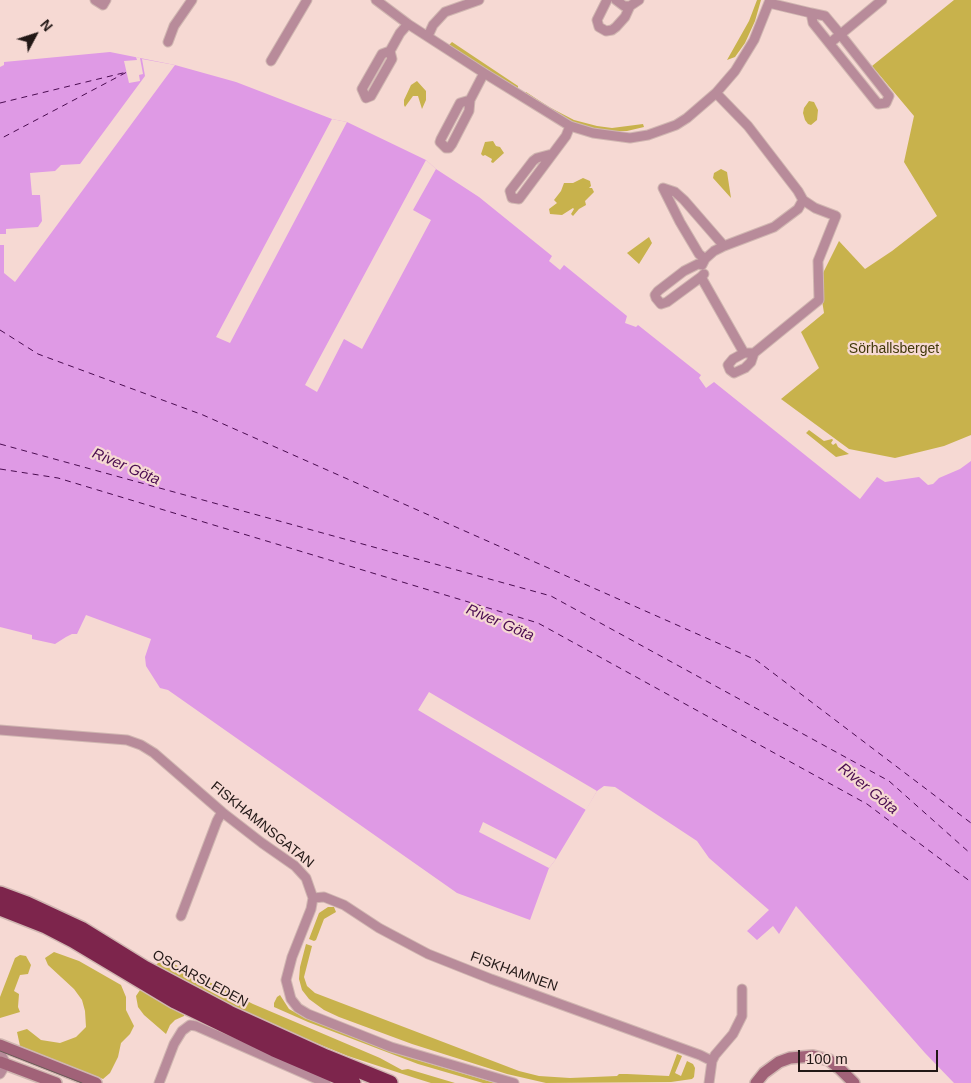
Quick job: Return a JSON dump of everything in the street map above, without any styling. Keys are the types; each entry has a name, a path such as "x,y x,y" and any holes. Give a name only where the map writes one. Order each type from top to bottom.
{"highway":[{"name":"OSCARSLEDEN","path":"0,894 27,904 81,929 144,968 229,1013 319,1054 390,1083"},
{"name":"OSCARSLEDEN","path":"0,908 46,926 73,940 175,1001 274,1049 353,1083"}],"street":[{"path":"168,42 174,26 192,0"},
{"path":"271,61 307,0"},
{"path":"376,0 408,24 570,126 593,133 630,138 648,135 676,125 687,118 716,92 735,72 750,48 769,1 825,16 889,96 886,103 878,104 813,23 811,13"},
{"path":"428,36 433,25 445,12 479,0"},
{"path":"606,0 597,20 599,27 606,31 616,27 625,17 630,6 639,0"},
{"path":"616,0 624,6 630,6"},
{"path":"830,43 882,0"},
{"path":"390,51 392,59 371,96 366,98 362,90 382,54 390,51 400,33 408,24"},
{"path":"470,100 460,103 441,139 440,142 446,148 449,148 452,144 469,111 470,100 484,73"},
{"path":"716,92 748,126 803,200 815,208 836,216 818,261 819,300 754,354 748,366 742,371 734,373 730,370 728,365 733,359 744,353 754,354"},
{"path":"552,154 533,161 510,191 512,198 519,199 566,136 570,126"},
{"path":"724,246 684,200 675,192 663,188 680,222 704,262 704,273 667,302 661,304 655,295 684,271 704,262 714,251 724,246 774,227 798,209 803,200"},
{"path":"701,277 744,353"},
{"name":"FISKHAMNSGATAN","path":"0,730 127,740 140,745 154,753 222,812 302,872 310,886 313,898"},
{"path":"181,916 222,812"},
{"name":"FISKHAMNEN","path":"313,898 324,897 344,905 379,928 428,954 712,1061"},
{"path":"313,898 311,909 290,964 286,980 291,1000 298,1008 308,1014 391,1047 514,1083"},
{"path":"709,1083 714,1055 733,1034 742,1016 742,989"},
{"path":"160,1083 174,1044 186,1027 190,1025 326,1083"},
{"path":"0,1045 96,1083"},
{"path":"0,1052 2,1067 56,1083"},
{"path":"757,1082 779,1062 790,1058 813,1056 828,1060 854,1083"}],"green space":[{"path":"757,0 761,0 755,21 745,43 735,57 727,60 749,21"},
{"name":"Sörhallsberget","path":"954,0 971,0 971,435 944,446 895,458 849,449 781,399 819,368 801,332 824,313 819,281 839,241 865,269 892,251 937,216 904,162 914,116 872,66"},
{"path":"452,42 518,86 518,91 452,48 449,45"},
{"path":"417,81 426,91 426,100 422,109 418,96 413,96 405,107 404,100 411,85"},
{"path":"526,92 574,120 612,128 643,124 644,127 627,131 589,128 567,121 525,94"},
{"path":"809,101 814,102 818,110 817,120 811,125 805,120 803,113"},
{"path":"493,141 504,153 493,163 491,162 492,159 481,154 485,142"},
{"path":"721,169 727,172 731,198 713,178 714,173"},
{"path":"583,178 590,181 591,186 589,188 592,188 594,192 585,201 586,205 573,216 571,214 573,208 562,215 550,214 549,209 557,203 554,200 564,183 573,183"},
{"path":"649,237 652,243 639,264 627,253"},
{"path":"809,430 824,441 832,439 831,443 833,445 836,443 838,447 849,454 836,457 806,433"},
{"path":"328,907 334,907 336,912 324,919 316,940 309,939 319,913"},
{"path":"306,944 312,946 304,977 307,986 315,993 519,1071 539,1076 570,1078 617,1076 619,1074 669,1076 677,1054 682,1056 675,1073 681,1076 687,1061 693,1064 695,1068 694,1077 692,1079 671,1082 546,1083 507,1074 412,1044 339,1017 324,1010 309,999 302,990 299,979"},
{"path":"54,952 79,961 121,985 126,997 126,1010 134,1026 130,1034 121,1043 118,1057 110,1073 103,1079 20,1046 17,1032 27,1029 41,1040 60,1043 76,1037 86,1027 82,1000 74,989 48,965 45,958"},
{"path":"20,955 26,956 31,965 28,974 20,975 14,991 19,994 18,1007 20,1012 0,1018 0,997 15,958"},
{"path":"166,960 253,1004 380,1058 402,1070 408,1069 455,1083 431,1083 415,1078 348,1056 279,1028 243,1012 155,966 160,961"},
{"path":"140,990 184,1013 184,1016 175,1020 170,1025 166,1034 144,1015 138,1007 136,996"},
{"path":"280,995 289,1009 305,1018 404,1056 495,1083 483,1083 418,1064 308,1022 274,1007 277,997"}],"water":[{"name":"River Göta","path":"110,52 175,65 236,82 332,119 347,122 426,160 436,169 479,197 552,256 549,261 560,270 564,265 627,316 625,323 636,327 638,325 701,375 699,378 706,388 714,382 860,499 877,477 885,482 919,477 928,485 960,469 971,461 971,1083 954,1083 925,1053 796,906 779,934 773,926 757,940 747,931 769,910 709,858 697,841 615,787 604,786 597,791 549,868 530,920 457,893 168,690 160,688 146,666 145,657 151,639 86,615 77,634 72,634 55,644 32,639 32,635 0,627 0,67 4,65 4,62"}],"pier":[{"path":"136,57 140,58 143,74 139,75 140,81 129,83 124,61 137,60"},
{"path":"142,59 175,65 15,282 4,273 4,245 0,245 0,234 6,234 6,229 38,227 42,221 40,195 32,195 30,173 55,171 61,165 80,164 145,76"},
{"path":"332,119 347,122 230,343 216,337"},
{"path":"426,160 436,169 413,210 431,220 362,349 344,339 317,392 305,385"},
{"path":"429,692 597,791 586,810 418,710"},
{"path":"483,822 556,859 549,868 479,832"}],"ferry route":[{"path":"0,103 127,72 0,139"},
{"path":"0,330 38,354 203,415 756,660 971,823"},
{"path":"0,444 551,596 889,781 971,854"},
{"path":"0,469 58,478 538,623 867,804 971,882"}],"tram line":[{"path":"0,1051 82,1083"}]}
